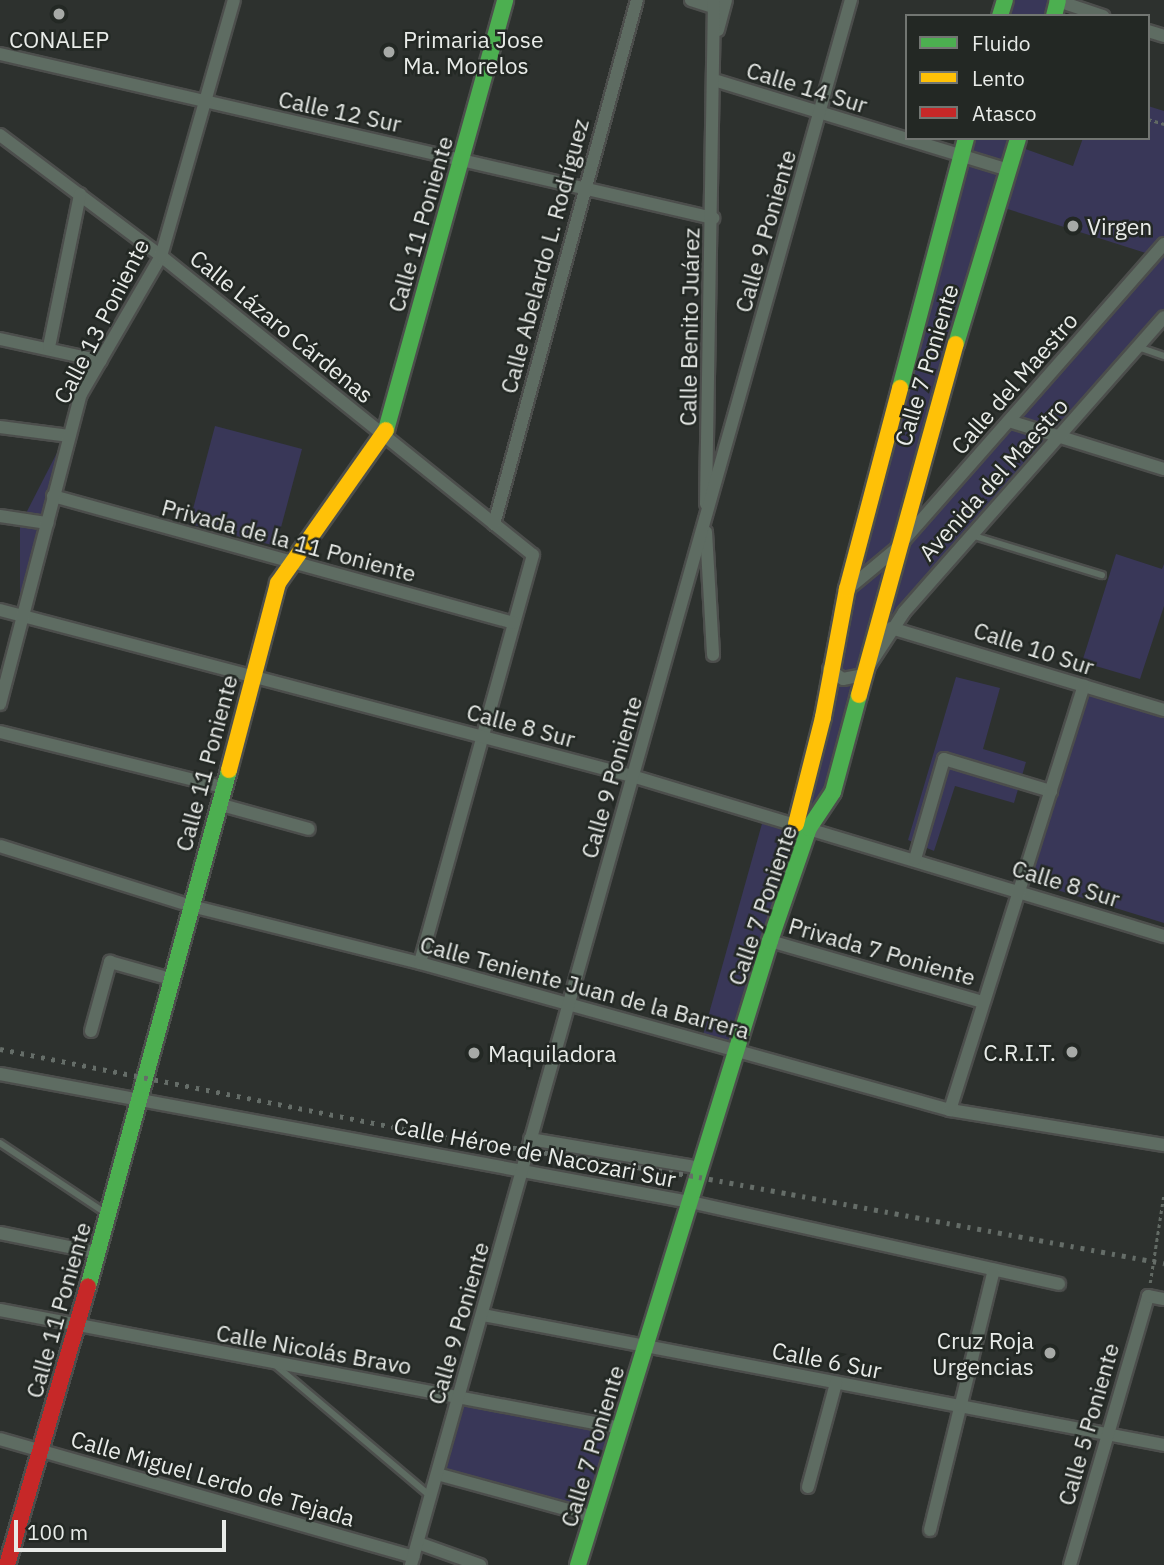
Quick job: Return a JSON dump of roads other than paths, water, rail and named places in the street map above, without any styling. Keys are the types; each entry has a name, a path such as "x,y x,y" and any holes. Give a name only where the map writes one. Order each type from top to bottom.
{"main road":[{"name":"Calle 11 Poniente","path":"7,1565 142,1099 218,804 288,563 384,436 505,0"},
{"name":"Calle 7 Poniente","path":"578,1565 737,1051 802,826 829,669 847,589 966,140"},
{"name":"Calle 7 Poniente","path":"802,826 833,793 895,550 1017,140"}],"street":[{"name":"Calle 13 Poniente","path":"0,704 82,394 161,256 234,0"},
{"name":"Calle Abelardo L. Rodríguez","path":"494,524 637,0"},
{"path":"691,0 719,4"},
{"name":"Calle 9 Poniente","path":"413,1561 851,0"},
{"path":"1057,0 1097,14"},
{"name":"Calle Benito Juárez","path":"713,655 705,523 713,218 714,43 719,4"},
{"name":"Calle 12 Sur","path":"0,54 205,103 463,158 713,218"},
{"name":"Calle 14 Sur","path":"714,80 905,139"},
{"name":"Calle Lázaro Cárdenas","path":"0,135 161,256 533,555 514,623"},
{"name":"Calle 14 Sur","path":"910,140 1009,170"},
{"path":"49,347 80,194"},
{"name":"Calle del Maestro","path":"847,589 895,550 1164,244"},
{"name":"Avenida del Maestro","path":"863,675 891,628 1164,317"},
{"path":"0,339 49,347 100,360"},
{"path":"1009,421 1164,468"},
{"path":"0,427 69,436"},
{"name":"Privada de la 11 Poniente","path":"53,496 288,563 514,623"},
{"path":"0,516 47,523"},
{"name":"Calle 8 Sur","path":"0,610 24,613 632,776 1164,936"},
{"path":"420,963 514,623"},
{"name":"Calle 10 Sur","path":"891,628 1164,710"},
{"path":"829,669 843,679 863,675"},
{"path":"950,1110 1084,686"},
{"path":"0,732 223,787"},
{"path":"915,859 944,759 1051,791"},
{"path":"218,804 309,829"},
{"name":"Calle Teniente Juan de la Barrera","path":"0,846 191,906 420,963 950,1110 1164,1145"},
{"name":"Privada 7 Poniente","path":"770,941 983,1002"},
{"path":"91,1031 110,961 171,979"},
{"name":"Calle Héroe de Nacozari Sur","path":"0,1074 690,1202 1059,1284"},
{"path":"530,1139 701,1168"},
{"path":"0,1233 98,1254"},
{"path":"930,1531 994,1270"},
{"name":"Calle 5 Poniente","path":"1070,1565 1147,1296 1164,1299"},
{"name":"Calle Nicolás Bravo","path":"0,1310 621,1428"},
{"name":"Calle 6 Sur","path":"483,1315 1164,1445"},
{"path":"808,1487 836,1383"},
{"name":"Calle Miguel Lerdo de Tejada","path":"0,1439 413,1561"},
{"path":"438,1474 594,1517"},
{"path":"418,1543 480,1565"}],"lane":[{"path":"1138,347 1164,356"},
{"path":"970,535 1102,575"},
{"path":"0,1143 109,1215"},
{"path":"274,1364 431,1497"}],"railway":[{"path":"0,1049 451,1138 699,1177 1164,1263"}],"place":[{"name":"CONALEP","path":"59,14"},
{"name":"Primaria Jose Ma. Morelos","path":"389,52"},
{"name":"Virgen","path":"1073,226"},
{"name":"C.R.I.T.","path":"1072,1052"},
{"name":"Maquiladora","path":"474,1053"},
{"name":"Cruz Roja Urgencias","path":"1050,1353"}]}
